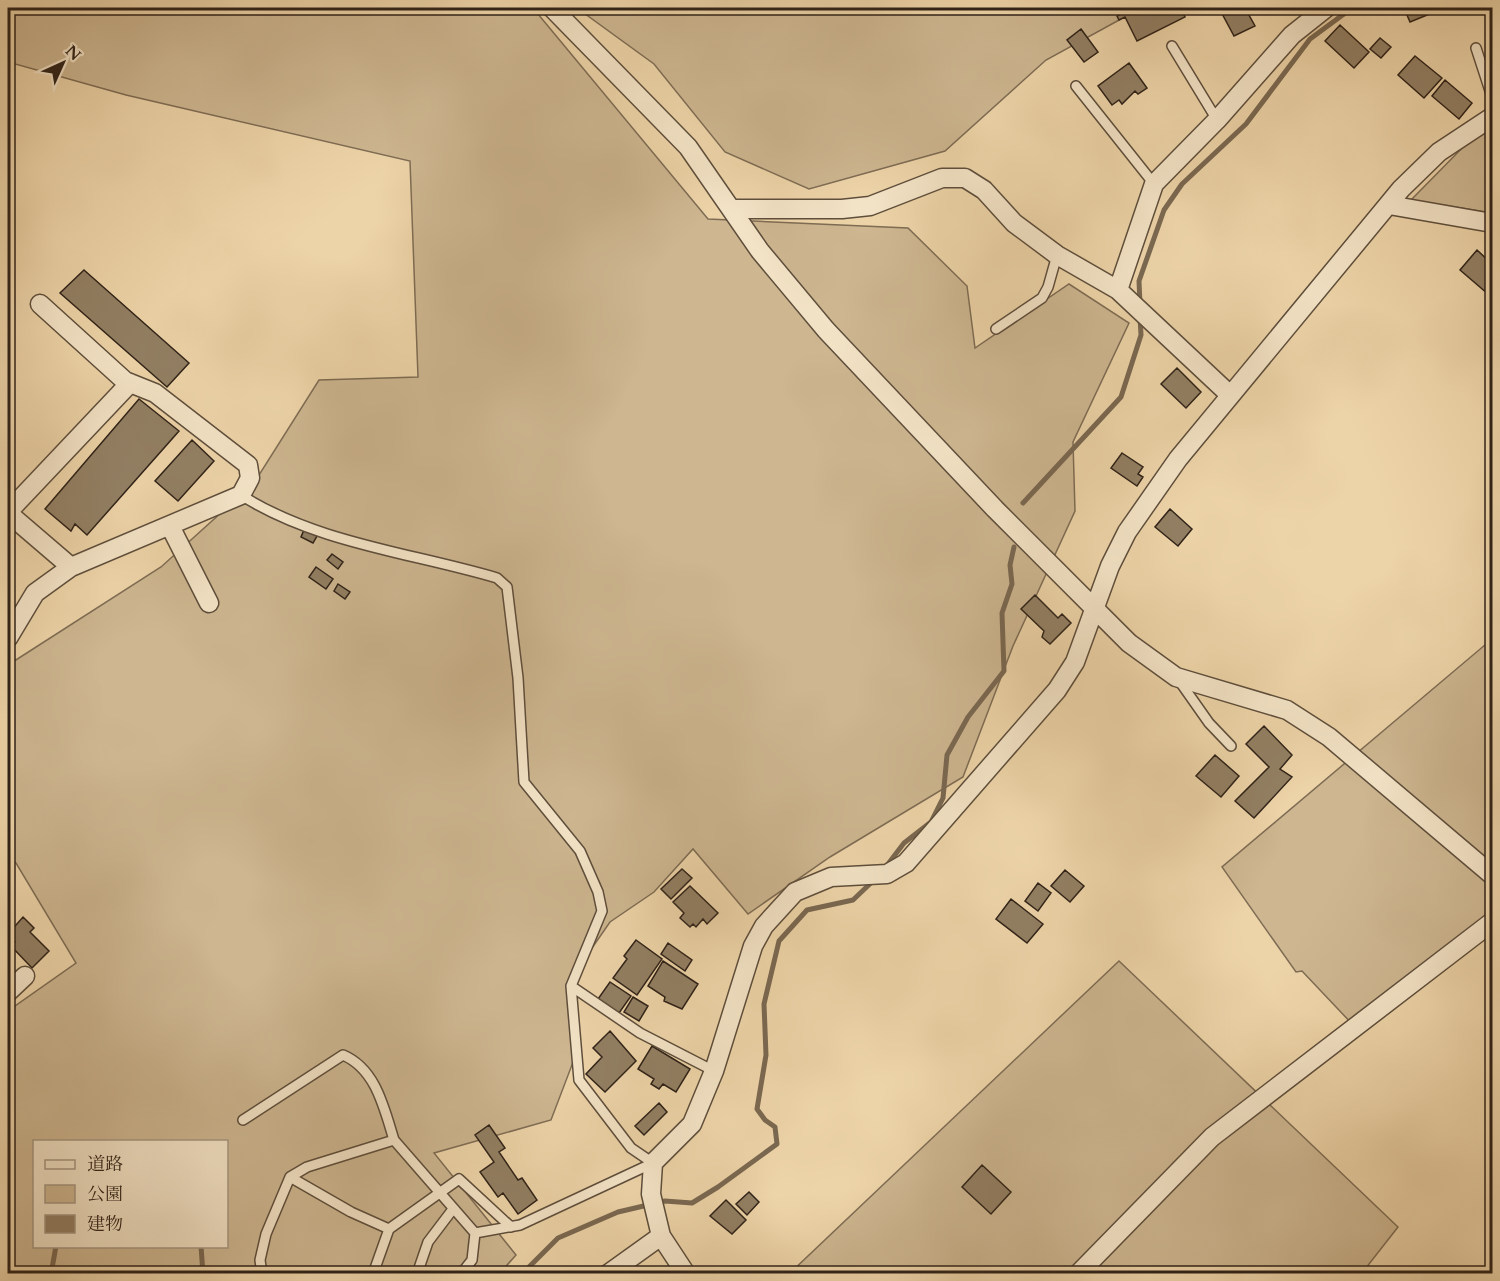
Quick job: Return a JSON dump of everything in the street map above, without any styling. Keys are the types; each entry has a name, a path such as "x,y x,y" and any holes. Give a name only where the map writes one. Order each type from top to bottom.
{"street":[{"path":"552,8 688,147 760,251 826,330 995,508 1129,643 1176,677 1287,710 1329,736 1492,875"},
{"path":"1118,290 1154,184 1217,120 1292,35 1326,8"},
{"path":"686,1274 661,1236 651,1194 653,1163 692,1124 714,1071 753,946 764,927 795,892 831,877 887,874 906,862 1057,690 1075,662 1110,566 1127,532 1178,459 1401,189 1439,152 1492,117"},
{"path":"732,210 870,206 942,178 965,178 984,190 1014,223 1057,255 1118,290 1230,395"},
{"path":"1389,205 1492,223"},
{"path":"8,638 35,593 70,567 241,495 250,478 248,465 154,393 130,383 40,304"},
{"path":"70,567 8,513 130,383"},
{"path":"170,526 209,603"},
{"path":"1078,1274 1212,1137 1492,922"},
{"path":"8,992 25,976"},
{"path":"608,1274 661,1236"}],"lane":[{"path":"1172,46 1217,120"},
{"path":"1476,48 1492,97"},
{"path":"1076,86 1154,184"},
{"path":"996,328 1042,298 1048,287 1057,255"},
{"path":"241,495 260,507 335,536 497,578 507,587 518,678 524,782 580,851 598,892 602,911 571,986 579,1080 631,1148 653,1163"},
{"path":"1176,677 1209,723 1231,746"},
{"path":"571,986 640,1033 714,1071"},
{"path":"243,1120 343,1055 357,1061 378,1091 394,1140 475,1233 472,1260 461,1274"},
{"path":"262,1274 260,1260 266,1234 290,1177 307,1167 394,1140"},
{"path":"475,1233 511,1227 555,1210 601,1185 653,1163"},
{"path":"290,1177 351,1212 389,1229"},
{"path":"373,1274 389,1229 459,1179 511,1227"},
{"path":"417,1274 428,1242 453,1209"}],"green space":[{"path":"8,8 533,8 708,219 908,228 967,286 975,348 1069,284 1129,323 1073,442 1075,511 1013,646 963,777 830,857 748,914 693,849 654,892 610,922 567,984 575,1057 551,1120 434,1153 516,1255 500,1273 8,1273 8,1011 76,963 16,863 8,856 8,665 161,567 254,483 319,380 418,377 410,161 126,95 8,62"},
{"path":"577,8 1141,8 1046,60 945,151 809,189 725,152 654,64"},
{"path":"1492,128 1492,213 1411,200 1467,143"},
{"path":"1492,639 1492,918 1355,1027 1302,971 1296,972 1222,867"},
{"path":"1119,961 1398,1227 1362,1273 789,1274"}],"building":[{"path":"1134,8 1181,8 1185,17 1137,41 1125,17 1119,20 1117,16"},
{"path":"1219,8 1245,8 1255,26 1234,36"},
{"path":"1404,8 1430,8 1432,13 1410,22"},
{"path":"1340,25 1369,52 1354,68 1325,41"},
{"path":"1081,29 1098,52 1084,62 1067,40"},
{"path":"1380,38 1391,47 1381,58 1370,49"},
{"path":"1415,56 1442,78 1424,98 1398,75"},
{"path":"1129,63 1147,88 1138,94 1135,91 1122,104 1119,100 1112,105 1098,86"},
{"path":"1445,80 1472,103 1459,119 1432,96"},
{"path":"1477,250 1492,264 1492,290 1488,294 1460,270"},
{"path":"84,270 189,363 167,387 60,293"},
{"path":"1177,368 1201,392 1186,408 1161,384"},
{"path":"139,399 179,431 87,535 75,524 71,531 45,509"},
{"path":"192,440 214,461 178,501 155,481"},
{"path":"1122,453 1143,467 1138,474 1143,477 1137,486 1111,468"},
{"path":"1170,509 1192,529 1178,546 1155,527"},
{"path":"304,530 317,536 313,543 301,537"},
{"path":"332,554 343,562 338,569 327,560"},
{"path":"316,567 333,579 326,589 309,577"},
{"path":"338,584 350,592 345,599 334,591"},
{"path":"1035,595 1058,618 1062,614 1071,623 1050,644 1042,637 1044,631 1021,609"},
{"path":"1264,726 1292,755 1280,769 1292,777 1254,818 1235,801 1269,767 1246,744"},
{"path":"1215,755 1239,776 1221,797 1196,776"},
{"path":"682,869 692,878 671,899 661,889"},
{"path":"1065,870 1084,886 1070,902 1051,886"},
{"path":"1038,883 1051,893 1038,911 1025,901"},
{"path":"690,886 718,913 707,924 703,919 696,927 693,924 690,927 680,918 684,913 673,902"},
{"path":"1011,899 1043,924 1027,943 996,919"},
{"path":"23,917 34,928 30,932 49,951 32,968 11,946 15,942 8,934"},
{"path":"636,940 662,959 637,995 613,978 627,959 624,956"},
{"path":"668,943 692,960 685,971 661,954"},
{"path":"663,961 698,984 682,1009 664,1001 665,997 648,986"},
{"path":"610,982 631,996 619,1013 598,999"},
{"path":"633,997 648,1006 639,1021 624,1012"},
{"path":"610,1031 636,1061 605,1092 586,1074 602,1057 593,1048"},
{"path":"652,1046 690,1069 676,1092 663,1084 659,1089 651,1084 654,1079 638,1069"},
{"path":"659,1103 667,1112 644,1135 635,1126"},
{"path":"489,1125 505,1148 499,1152 518,1180 522,1178 537,1200 518,1214 503,1193 498,1197 480,1172 494,1162 475,1135"},
{"path":"982,1165 1011,1192 991,1214 962,1187"},
{"path":"749,1192 759,1202 747,1215 736,1204"},
{"path":"726,1200 746,1220 732,1234 710,1216"}],"waterway":[{"path":"1140,304 1139,281 1164,210 1182,184 1246,124 1310,39 1352,8"},
{"path":"1023,503 1121,397 1141,335 1140,317"},
{"path":"885,868 904,843 931,822 943,798 947,755 968,717 1004,671 1002,613 1012,584 1010,565 1014,547"},
{"path":"522,1274 558,1238 618,1212 665,1201 692,1203 777,1144 775,1127 765,1120 757,1109 766,1055 764,1004 779,941 807,910 853,900 875,879"},
{"path":"51,1274 56,1248"},
{"path":"201,1248 203,1274"}]}
